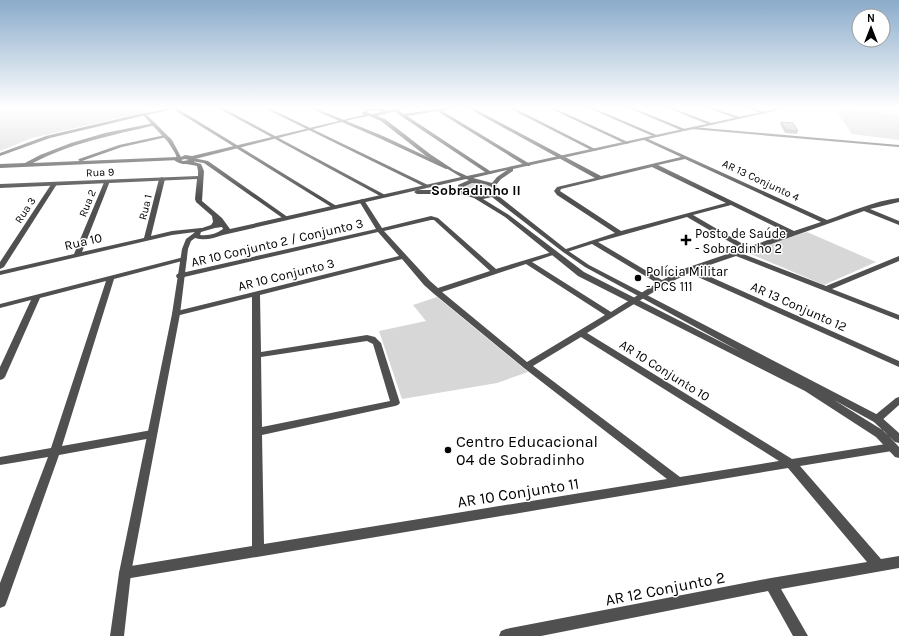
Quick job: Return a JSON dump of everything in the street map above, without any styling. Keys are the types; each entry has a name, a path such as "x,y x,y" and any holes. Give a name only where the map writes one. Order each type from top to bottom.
{"street":[{"path":"0,155 49,137"},
{"path":"25,166 37,158 72,145 104,137"},
{"path":"75,163 121,146 162,137"},
{"path":"165,137 178,158"},
{"path":"220,137 335,207"},
{"path":"178,158 190,159 281,137"},
{"path":"327,137 427,186 443,191"},
{"path":"380,137 448,168"},
{"path":"409,137 448,168 464,178 493,184 497,190 492,194 476,197"},
{"path":"434,137 490,173"},
{"path":"482,137 528,165"},
{"path":"523,137 600,178"},
{"path":"569,137 596,150"},
{"path":"614,137 628,143"},
{"path":"217,234 427,186 655,137"},
{"path":"792,137 899,146"},
{"path":"276,138 384,196"},
{"name":"AR 13 Conjunto 4","path":"646,139 827,222"},
{"path":"620,233 559,194 557,191 559,188 686,157"},
{"path":"0,166 178,158 190,159 206,162 286,218"},
{"path":"190,159 199,165 201,170 198,199 227,227"},
{"path":"653,165 793,233"},
{"path":"493,184 512,168"},
{"name":"Rua 9","path":"0,186 201,177"},
{"path":"461,192 459,188 462,185 464,178"},
{"name":"Rua 1","path":"147,239 162,179"},
{"name":"Rua 2","path":"77,255 107,181"},
{"path":"462,185 477,181"},
{"name":"Rua 3","path":"0,267 54,184"},
{"path":"400,193 443,191 461,192 476,197 507,216 581,274 639,299 877,420 897,446"},
{"path":"492,194 565,251 639,299 808,389 897,446"},
{"path":"527,366 639,299 662,283 689,270 864,209 899,200"},
{"path":"362,201 380,230 403,257 436,291 527,366 678,482"},
{"path":"565,251 620,233 731,203"},
{"path":"864,209 899,223"},
{"path":"688,215 747,249"},
{"path":"214,226 216,222 215,216"},
{"name":"AR 10 Conjunto 2 / Conjunto 3","path":"180,276 431,218 436,219 495,272"},
{"path":"117,636 124,573 176,314 180,276 188,240 197,233 214,226 252,226"},
{"path":"0,306 111,277 184,254 193,242 223,232 227,227"},
{"name":"Rua 10","path":"0,274 172,233 197,233"},
{"path":"197,233 199,237 205,238"},
{"path":"593,242 662,283"},
{"path":"436,291 554,253"},
{"path":"736,253 899,318"},
{"name":"AR 10 Conjunto 3","path":"176,314 403,257"},
{"path":"826,289 899,258"},
{"path":"527,262 610,315"},
{"name":"AR 13 Conjunto 12","path":"689,270 899,364"},
{"path":"0,601 55,451 111,277"},
{"path":"256,293 258,551"},
{"path":"0,377 37,296"},
{"name":"AR 10 Conjunto 10","path":"581,333 790,463"},
{"path":"257,354 366,338 372,339 377,343 394,403 257,432"},
{"path":"877,420 899,400"},
{"path":"0,461 152,434"},
{"name":"AR 10 Conjunto 11","path":"124,573 897,446"},
{"path":"790,463 879,566"},
{"name":"AR 12 Conjunto 2","path":"506,636 771,584 899,562"},
{"path":"771,584 801,636"}],"shaded area":[{"path":"0,137 38,137 32,138 0,151"},
{"path":"873,137 899,137 899,140"},
{"path":"475,182 492,185 495,189 487,195 476,195 464,192 462,187"},
{"path":"807,232 876,262 824,285 746,252"},
{"path":"437,297 528,372 497,383 402,399 379,331 426,321 413,305"}],"place":[{"name":"Posto de Saúde - Sobradinho 2","path":"686,240"},
{"name":"Polícia Militar - PCS 111","path":"638,278"},
{"name":"Centro Educacional 04 de Sobradinho","path":"448,450"}],"district":[{"name":"Sobradinho II","path":"476,190"}]}
